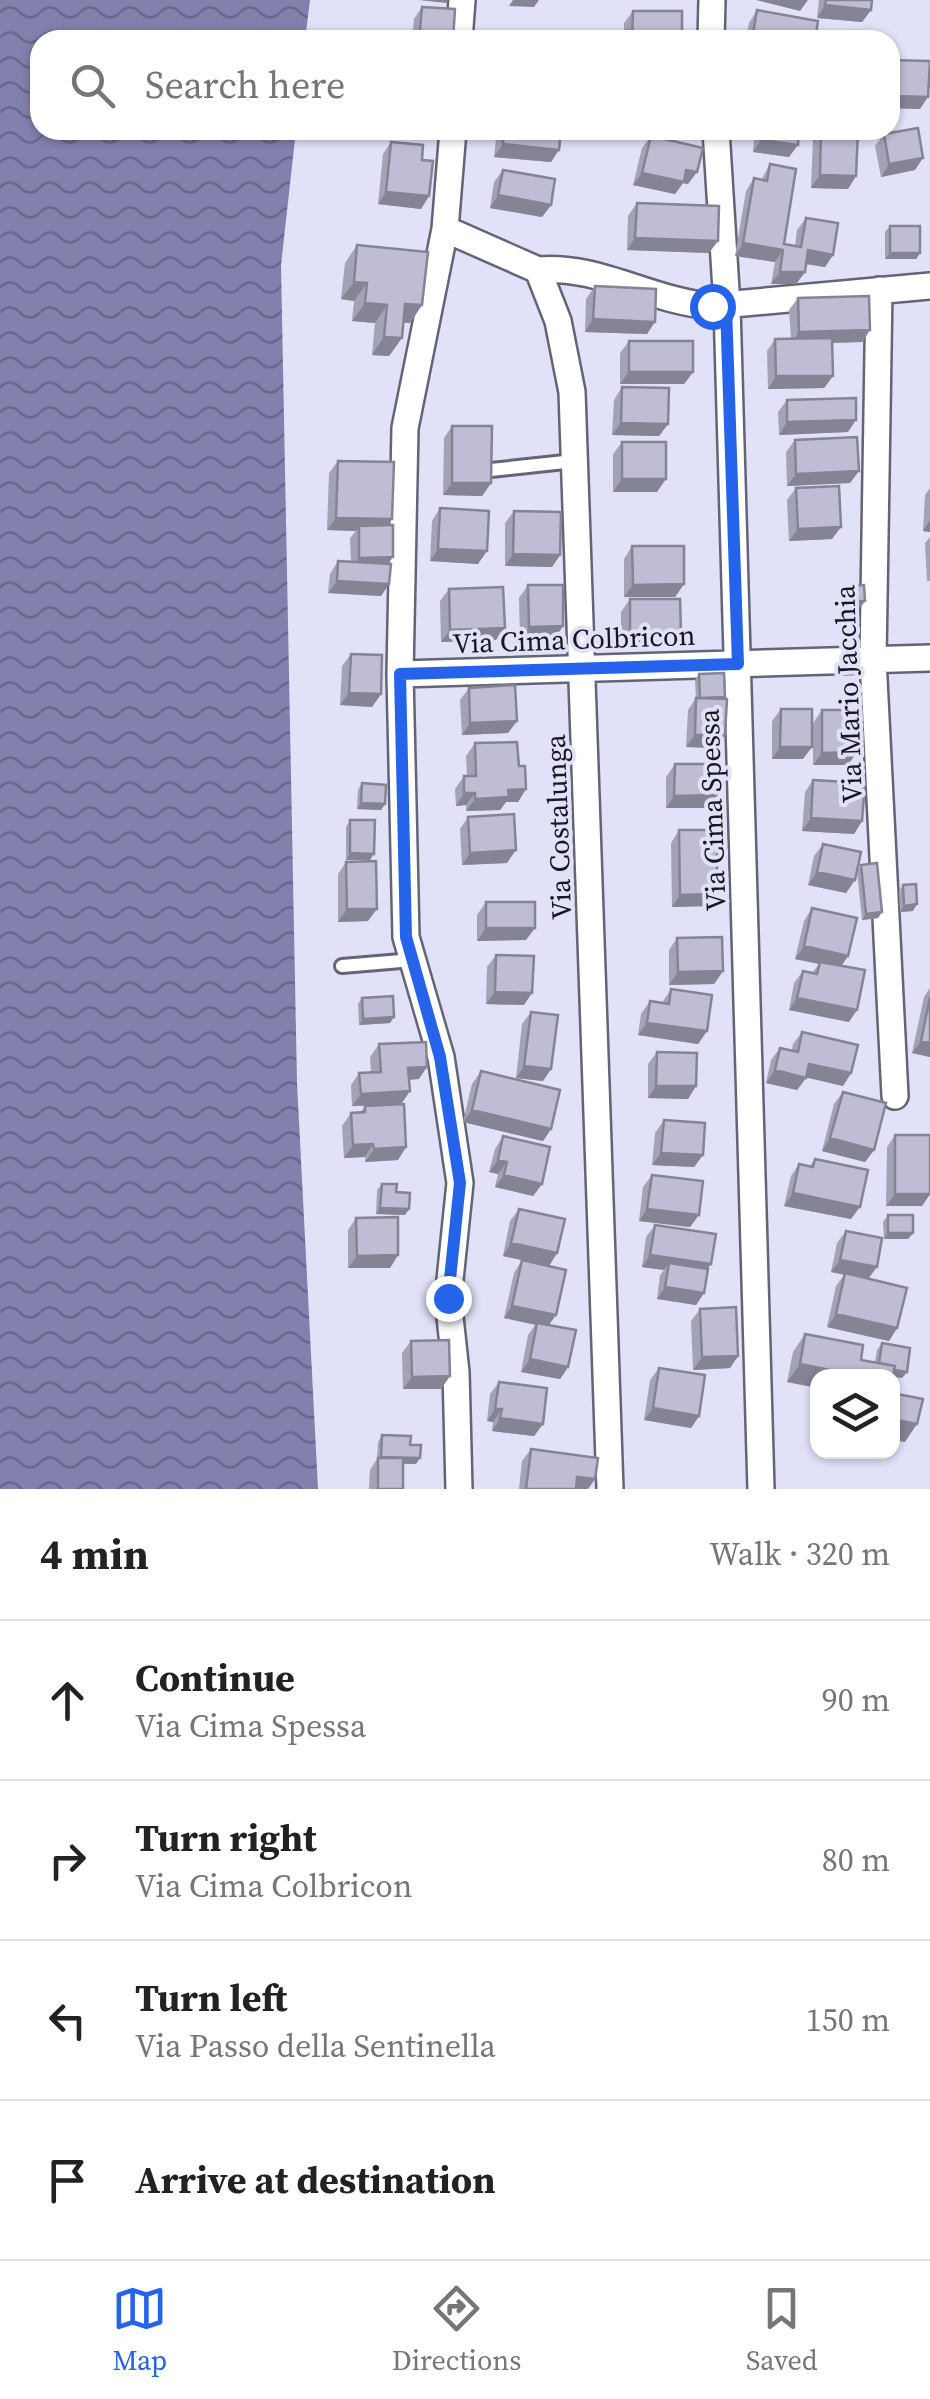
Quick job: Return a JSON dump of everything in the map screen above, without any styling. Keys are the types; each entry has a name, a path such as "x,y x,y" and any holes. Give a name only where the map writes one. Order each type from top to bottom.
{"street":[{"path":"460,30 462,0"},
{"path":"711,30 712,0"},
{"path":"451,140 445,229 406,428 400,674 406,937 440,1057 460,1183 448,1298 456,1372 459,1489"},
{"name":"Via Cima Spessa","path":"717,140 738,664 761,1489"},
{"path":"445,229 538,270 563,268 690,304 726,306 930,286"},
{"name":"Via Costalunga","path":"538,270 558,320 572,392 610,1489"},
{"name":"Via Mario Jacchia","path":"879,290 874,659 896,1096"},
{"name":"Via Cima Colbricon","path":"400,674 930,658"}],"lane":[{"path":"491,470 574,461"},
{"path":"342,966 413,960"}],"water":[{"path":"0,0 310,0 306,30 30,30 30,140 295,140 281,265 297,1083 318,1489 0,1489"}],"building":[{"path":"826,0 872,0 871,10 825,5"},
{"path":"422,7 455,9 454,30 420,30"},
{"path":"757,10 818,21 817,30 754,30"},
{"path":"633,11 682,11 682,30 632,30"},
{"path":"900,60 930,61 928,97 900,96"},
{"path":"918,128 923,158 889,164 885,140 900,140 900,131"},
{"path":"503,140 560,140 559,150 503,144"},
{"path":"650,140 703,148 697,172 686,170 684,182 642,173"},
{"path":"761,140 798,140 798,145"},
{"path":"821,140 858,140 856,176 820,175"},
{"path":"391,142 423,145 422,160 433,161 429,196 386,192"},
{"path":"770,164 796,169 784,244 801,247 806,218 838,223 833,255 808,250 805,272 780,272 783,250 743,243 754,178 767,181"},
{"path":"503,170 555,179 551,205 498,195"},
{"path":"637,203 719,206 718,241 635,238"},
{"path":"890,226 920,226 920,253 890,253"},
{"path":"357,245 428,252 422,305 405,304 402,338 384,337 387,305 365,303 367,283 354,282"},
{"path":"595,286 656,289 655,322 593,319"},
{"path":"869,296 870,330 799,332 798,298"},
{"path":"832,338 833,376 776,376 775,339"},
{"path":"629,341 693,341 693,372 629,372"},
{"path":"622,387 669,388 668,424 621,423"},
{"path":"856,398 856,420 787,422 787,400"},
{"path":"452,426 492,426 491,483 452,483"},
{"path":"857,437 859,471 796,474 795,440"},
{"path":"622,442 666,442 666,479 622,479"},
{"path":"338,461 394,462 392,519 336,518"},
{"path":"839,486 841,527 798,529 796,488"},
{"path":"440,508 489,511 487,551 438,549"},
{"path":"514,511 561,512 560,555 513,554"},
{"path":"393,525 393,557 359,558 359,526"},
{"path":"632,546 684,546 684,584 633,585"},
{"path":"338,561 391,564 389,584 337,581"},
{"path":"528,585 563,585 563,626 529,627"},
{"path":"864,585 865,601 854,601 853,586"},
{"path":"503,587 505,628 450,630 449,589"},
{"path":"630,599 680,599 681,633 630,633"},
{"path":"351,654 382,655 381,694 349,693"},
{"path":"724,673 725,697 700,698 699,674"},
{"path":"515,685 517,721 470,723 469,688"},
{"path":"696,698 727,699 725,735 695,735"},
{"path":"781,709 812,709 812,747 780,747"},
{"path":"822,710 857,710 857,752 822,753"},
{"path":"517,742 519,766 525,766 526,789 508,790 509,797 475,799 475,793 464,793 464,776 476,776 475,743"},
{"path":"675,764 718,764 718,795 674,796"},
{"path":"813,780 865,783 862,821 811,818"},
{"path":"362,783 386,785 385,804 361,803"},
{"path":"514,814 516,850 470,853 468,817"},
{"path":"350,820 375,820 374,854 350,853"},
{"path":"679,830 717,830 717,894 680,895"},
{"path":"823,844 861,852 855,880 817,872"},
{"path":"376,861 377,909 347,909 346,862"},
{"path":"877,863 882,912 866,914 861,865"},
{"path":"916,884 917,904 904,906 903,885"},
{"path":"486,902 535,902 535,928 486,928"},
{"path":"812,908 857,918 848,956 804,946"},
{"path":"722,937 723,971 678,972 677,938"},
{"path":"496,955 534,956 532,993 495,992"},
{"path":"820,962 865,970 857,1010 797,998 803,971 817,974"},
{"path":"671,989 712,995 707,1031 647,1023 650,1001 669,1004"},
{"path":"393,996 394,1017 363,1019 362,998"},
{"path":"930,997 930,1043 921,1041"},
{"path":"531,1012 558,1015 551,1069 524,1066"},
{"path":"802,1032 858,1045 851,1073 809,1064 806,1078 775,1070 780,1048 798,1052"},
{"path":"426,1042 427,1067 408,1068 410,1091 361,1094 359,1073 381,1072 379,1044"},
{"path":"657,1052 697,1053 696,1086 656,1086"},
{"path":"481,1071 560,1090 551,1129 472,1110"},
{"path":"843,1092 886,1103 874,1150 830,1138"},
{"path":"404,1104 406,1147 374,1149 373,1144 353,1145 351,1113 365,1112 365,1106"},
{"path":"664,1120 705,1123 703,1155 661,1153"},
{"path":"895,1135 930,1135 930,1194 895,1194"},
{"path":"503,1136 550,1147 542,1184 504,1175 507,1162 498,1160"},
{"path":"815,1159 868,1170 860,1207 793,1193 799,1164 813,1167"},
{"path":"652,1175 703,1181 699,1215 647,1209"},
{"path":"382,1184 397,1184 396,1192 410,1193 409,1209 380,1208"},
{"path":"519,1209 565,1219 557,1253 511,1243"},
{"path":"888,1215 913,1215 913,1233 888,1233"},
{"path":"398,1217 398,1255 357,1256 356,1218"},
{"path":"655,1225 716,1234 711,1264 650,1255"},
{"path":"846,1231 882,1238 877,1267 840,1260"},
{"path":"522,1260 566,1270 556,1315 512,1306"},
{"path":"669,1263 708,1269 704,1293 665,1287"},
{"path":"845,1273 907,1288 897,1328 836,1314"},
{"path":"736,1307 738,1356 702,1357 700,1309"},
{"path":"537,1323 576,1330 568,1367 530,1359"},
{"path":"805,1334 863,1345 861,1360 895,1366 825,1369 800,1364"},
{"path":"449,1340 450,1376 412,1377 411,1341"},
{"path":"882,1343 910,1348 907,1372 879,1363"},
{"path":"659,1368 705,1375 699,1416 653,1408"},
{"path":"499,1382 547,1388 543,1424 500,1418 502,1409 495,1409"},
{"path":"900,1395 923,1399 917,1424 900,1421"},
{"path":"382,1435 411,1436 410,1445 421,1445 420,1458 381,1457"},
{"path":"531,1449 598,1458 595,1479 577,1477 576,1489 526,1489"},
{"path":"378,1458 403,1458 403,1489 378,1489"}],"route":[{"path":"448,1298 460,1183 440,1057 406,937 400,674 738,664 726,306 712,306"}]}
